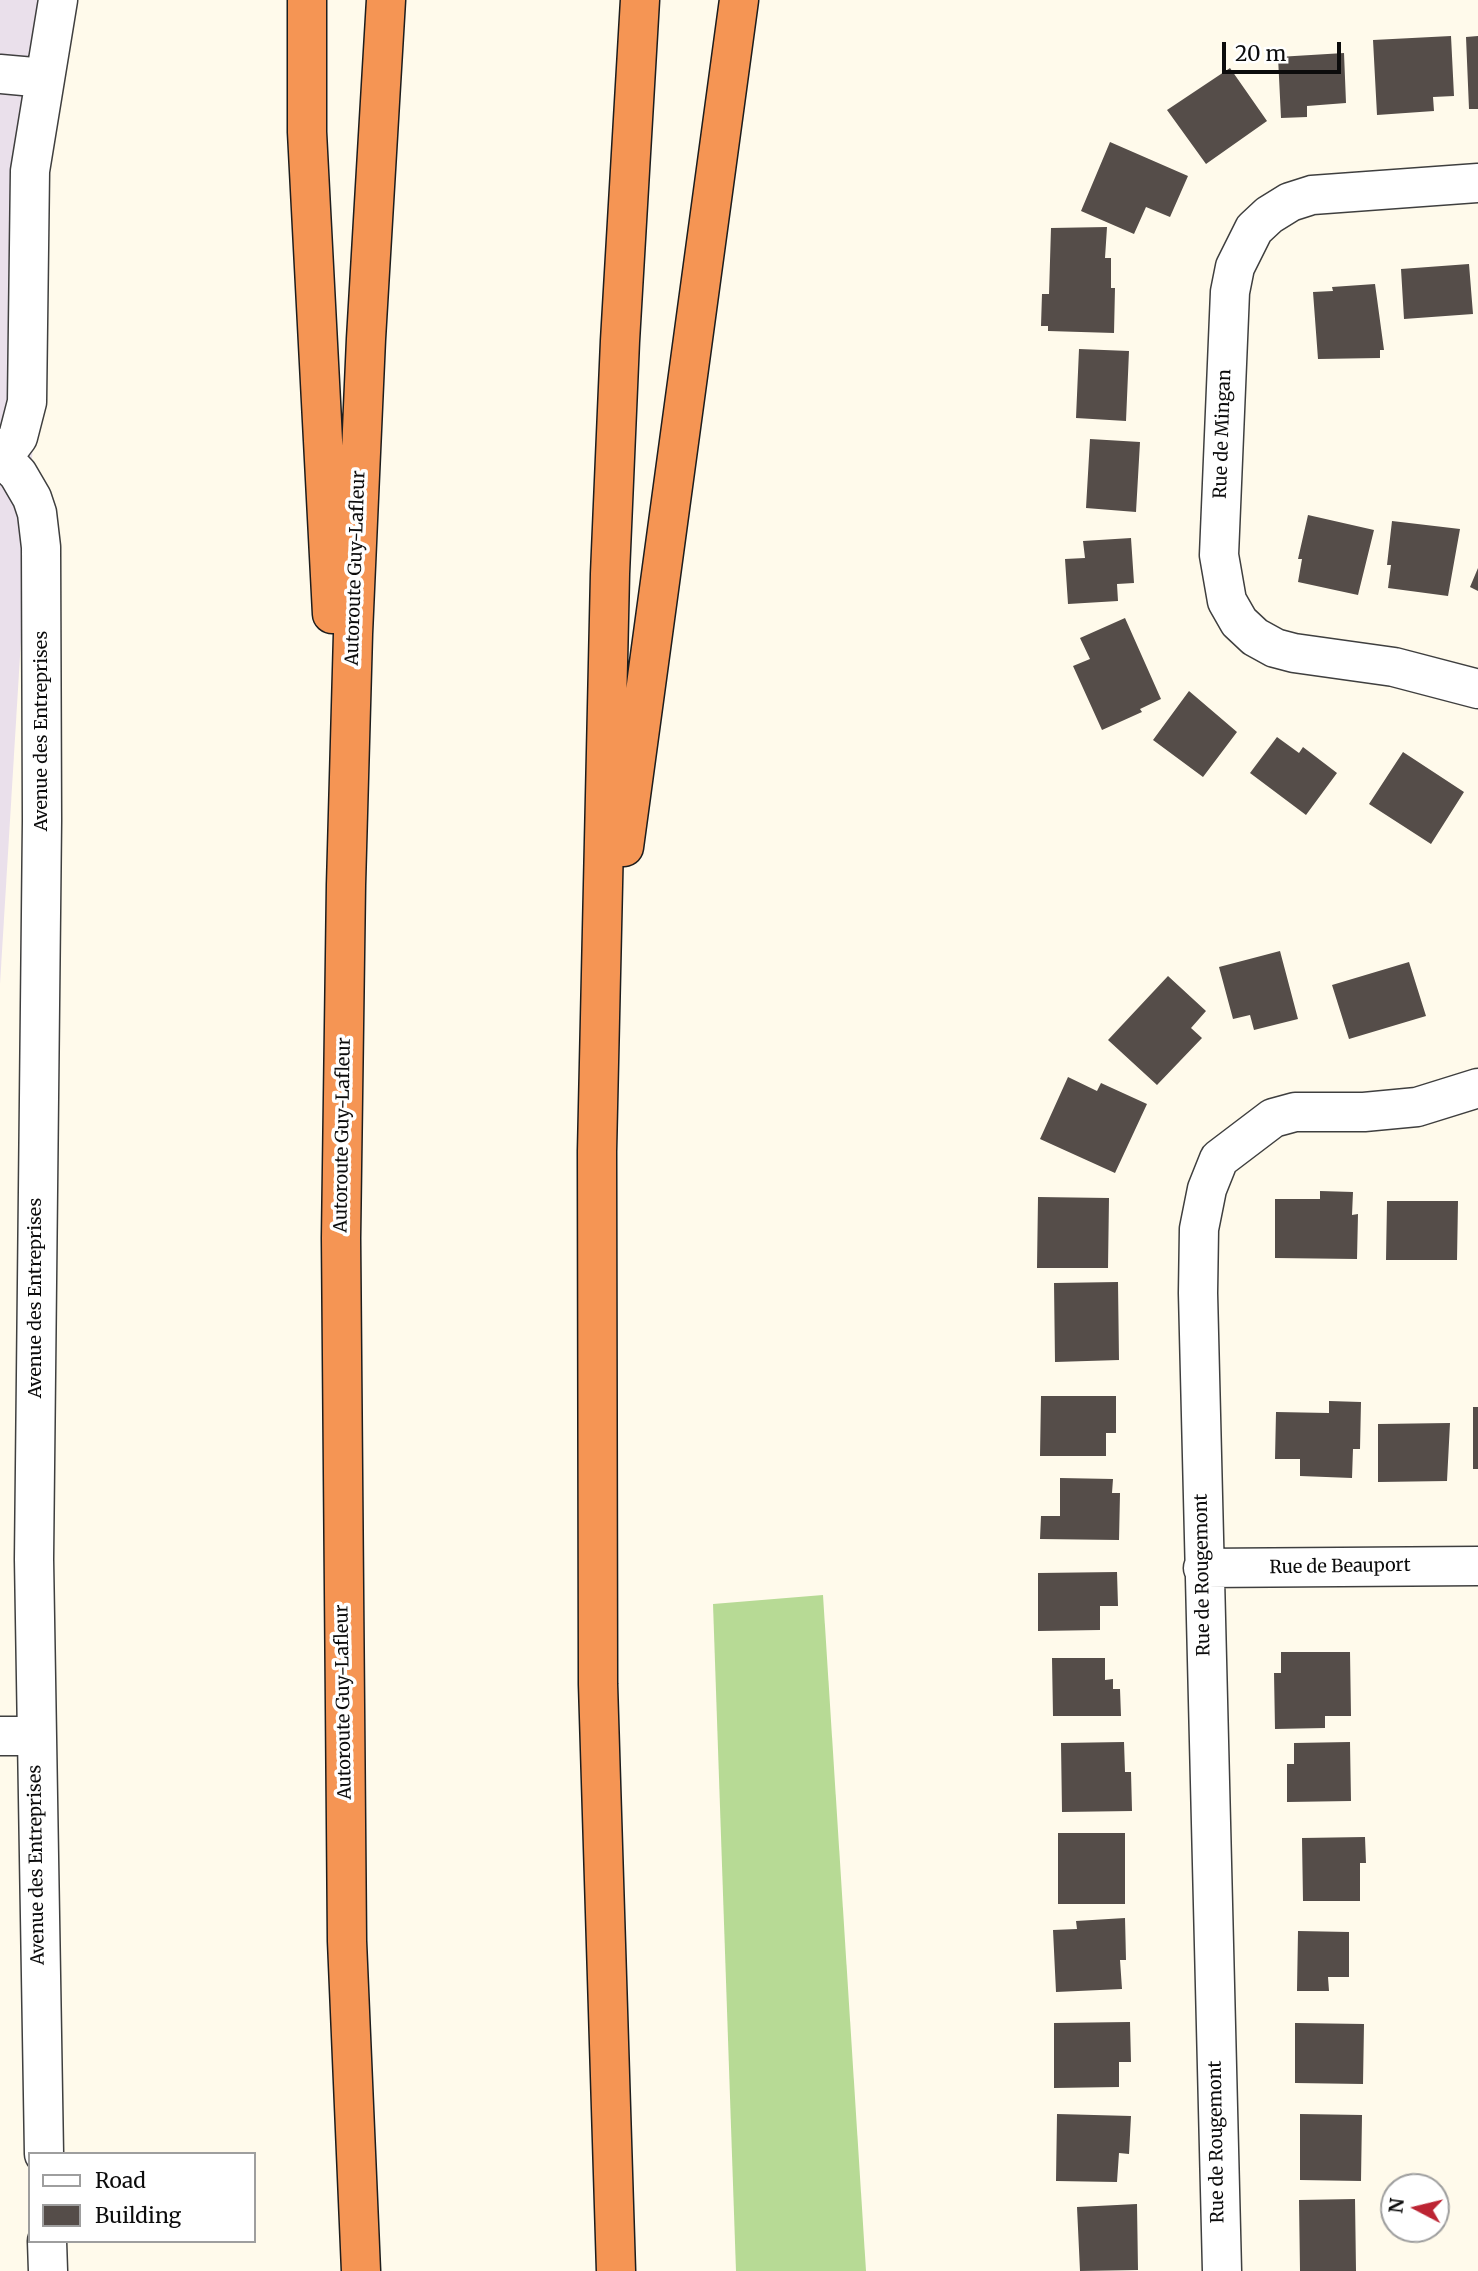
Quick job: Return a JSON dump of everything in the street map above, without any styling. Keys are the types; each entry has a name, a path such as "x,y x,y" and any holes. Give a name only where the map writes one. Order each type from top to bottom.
{"highway":[{"path":"307,0 307,132 346,885"},
{"name":"Autoroute Guy-Lafleur","path":"361,2271 349,1991 343,1681 341,1348 346,885 358,506 386,0"},
{"path":"616,2271 597,1605 598,1040 609,586 640,0"},
{"path":"598,1040 739,0"}],"street":[{"path":"1,456 18,437 27,402 27,207 30,171 58,0"},
{"path":"0,74 45,78"},
{"name":"Rue de Mingan","path":"1478,183 1312,195 1280,209 1254,229 1235,267 1230,292 1219,545 1227,601 1238,622 1255,637 1294,653 1394,667 1478,689"},
{"name":"Avenue des Entreprises","path":"1,456 19,474 32,498 41,547 42,821 35,1355 18,1736 44,2152"},
{"name":"Rue de Rougemont","path":"1222,2271 1203,1568 1199,1229 1207,1189 1219,1159 1273,1118 1284,1115 1417,1107 1478,1088"},
{"name":"Rue de Beauport","path":"1203,1568 1478,1566"},
{"path":"47,2243 48,2271"}],"shaded area":[{"path":"0,0 60,0 0,984"}],"green space":[{"path":"823,1595 866,2271 736,2271 713,1604"}],"building":[{"path":"1451,36 1454,96 1433,97 1434,111 1377,115 1373,40"},
{"path":"1478,36 1478,109 1469,109 1466,37"},
{"path":"1344,53 1346,103 1307,106 1307,117 1281,118 1278,57"},
{"path":"1230,68 1267,121 1206,164 1167,110"},
{"path":"1110,142 1188,176 1170,217 1146,207 1134,234 1081,211"},
{"path":"1107,227 1105,258 1111,258 1111,288 1115,288 1114,333 1048,331 1048,326 1041,326 1042,294 1049,294 1051,228"},
{"path":"1469,264 1473,314 1404,319 1401,269"},
{"path":"1375,284 1384,350 1380,350 1380,358 1318,359 1313,292 1333,291 1332,287"},
{"path":"1079,349 1129,351 1126,421 1076,418"},
{"path":"1090,439 1140,442 1136,512 1086,508"},
{"path":"1308,515 1374,530 1358,595 1298,582 1302,559 1298,559"},
{"path":"1392,521 1460,529 1448,596 1388,588 1391,565 1387,565"},
{"path":"1131,538 1134,583 1117,584 1118,601 1068,604 1065,559 1085,558 1083,541"},
{"path":"1478,568 1478,591 1470,587"},
{"path":"1125,618 1161,699 1140,709 1142,712 1102,730 1073,666 1090,659 1080,638"},
{"path":"1189,691 1237,732 1203,777 1153,740"},
{"path":"1277,737 1299,753 1303,747 1337,773 1306,815 1250,773"},
{"path":"1403,752 1464,792 1431,844 1369,804"},
{"path":"1280,951 1298,1019 1254,1030 1250,1015 1233,1019 1219,967"},
{"path":"1409,962 1426,1016 1349,1039 1332,985"},
{"path":"1168,976 1206,1011 1191,1028 1202,1038 1157,1085 1108,1040"},
{"path":"1068,1077 1097,1091 1101,1083 1147,1104 1115,1173 1040,1139"},
{"path":"1320,1191 1353,1192 1352,1215 1358,1214 1357,1259 1275,1258 1275,1199 1320,1199"},
{"path":"1038,1197 1109,1198 1108,1268 1037,1268"},
{"path":"1387,1201 1458,1201 1457,1260 1386,1260"},
{"path":"1118,1282 1119,1360 1055,1362 1054,1283"},
{"path":"1041,1396 1116,1396 1116,1433 1106,1433 1106,1456 1040,1456"},
{"path":"1329,1401 1361,1402 1360,1449 1353,1449 1352,1478 1300,1476 1300,1459 1275,1459 1276,1412 1329,1413"},
{"path":"1473,1407 1478,1407 1478,1469 1473,1469"},
{"path":"1450,1423 1447,1481 1378,1482 1378,1424"},
{"path":"1060,1478 1113,1479 1112,1493 1120,1493 1119,1540 1040,1539 1041,1516 1060,1516"},
{"path":"1117,1572 1118,1606 1100,1606 1100,1630 1038,1631 1038,1573"},
{"path":"1281,1652 1350,1652 1351,1716 1325,1716 1325,1728 1275,1729 1274,1673 1281,1673"},
{"path":"1052,1658 1105,1658 1105,1680 1113,1679 1113,1689 1120,1689 1121,1716 1053,1716"},
{"path":"1124,1742 1125,1772 1131,1772 1132,1811 1062,1812 1061,1743"},
{"path":"1350,1742 1351,1801 1287,1802 1287,1764 1294,1764 1294,1743"},
{"path":"1058,1833 1125,1833 1125,1904 1058,1904"},
{"path":"1365,1837 1366,1863 1360,1863 1360,1901 1303,1901 1302,1838"},
{"path":"1125,1918 1126,1960 1120,1960 1122,1989 1056,1992 1053,1930 1077,1929 1076,1921"},
{"path":"1298,1931 1349,1932 1349,1977 1328,1977 1329,1991 1297,1991"},
{"path":"1130,2022 1131,2062 1119,2062 1119,2087 1054,2088 1054,2023"},
{"path":"1295,2023 1364,2024 1363,2084 1295,2083"},
{"path":"1057,2114 1131,2116 1129,2154 1119,2153 1117,2182 1056,2181"},
{"path":"1300,2114 1362,2115 1361,2181 1300,2180"},
{"path":"1355,2199 1356,2271 1300,2271 1299,2200"},
{"path":"1137,2204 1138,2270 1080,2271 1077,2207"}]}
